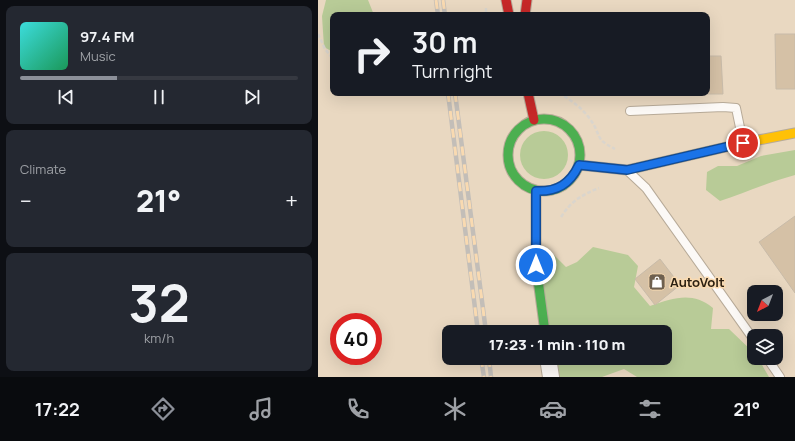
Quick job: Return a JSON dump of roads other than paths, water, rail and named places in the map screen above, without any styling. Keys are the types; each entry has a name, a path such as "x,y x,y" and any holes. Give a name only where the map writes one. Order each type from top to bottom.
{"street":[{"path":"506,0 508,12"},
{"path":"518,0 518,12"},
{"path":"525,12 527,0"},
{"path":"529,96 534,120"},
{"path":"545,119 556,121 566,126 574,134 580,154 579,165 574,175 567,183 557,189 536,191 525,186 516,178 510,168 508,156 509,144 523,125 534,120 545,119"},
{"path":"579,165 627,170 743,143 795,133"},
{"path":"536,191 536,265 544,325"},
{"path":"549,365 551,377"}],"lane":[{"path":"630,111 723,107 736,108 743,143"},
{"path":"627,170 646,188 747,330"},
{"path":"772,365 780,377"}],"railway":[{"path":"436,0 438,12"},
{"path":"443,0 445,12"},
{"path":"448,96 477,325"},
{"path":"455,96 485,325"},
{"path":"482,365 484,377"},
{"path":"490,365 491,377"}],"place":[{"name":"AutoVolt","path":"657,282"}]}
